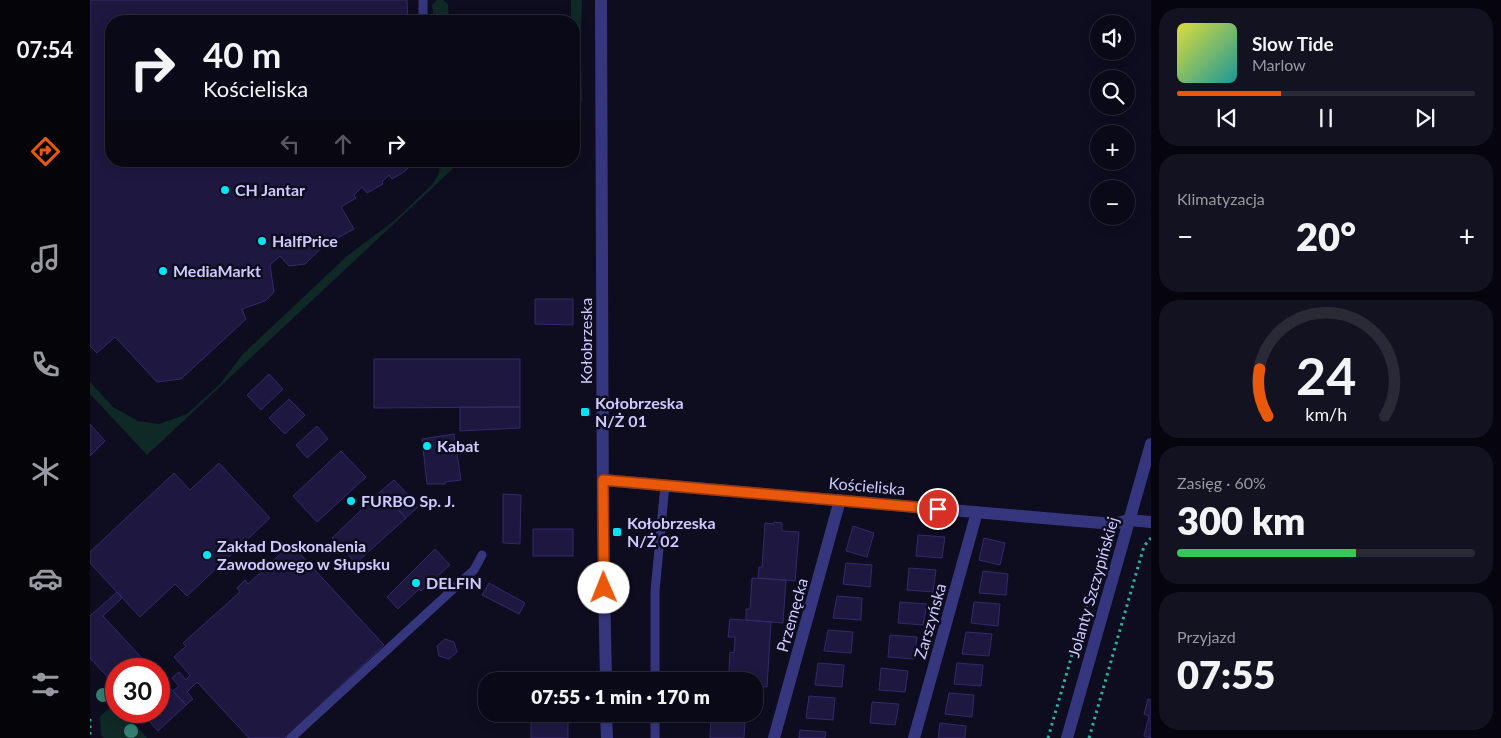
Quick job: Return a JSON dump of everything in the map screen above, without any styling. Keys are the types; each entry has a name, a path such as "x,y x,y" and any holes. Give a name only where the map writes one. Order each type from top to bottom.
{"street":[{"name":"Kołobrzeska","path":"601,0 606,672"},
{"name":"Jolanty Szczypińskiej","path":"1067,738 1151,444"},
{"name":"Kościeliska","path":"603,480 1109,524 1129,520 1151,522"},
{"name":"Przemęcka","path":"774,738 840,500"},
{"name":"Zarszyńska","path":"914,738 977,512"},
{"path":"606,722 607,738"}],"lane":[{"path":"423,0 423,15"},
{"path":"655,672 655,591 666,485"},
{"path":"291,738 474,570 482,555"},
{"path":"655,722 656,738"}],"path":[{"path":"1048,738 1109,524"},
{"path":"1089,738 1144,546 1151,538"},
{"path":"90,719 90,737"}],"green space":[{"path":"437,0 443,0 448,4 449,15 433,15 432,5"},
{"path":"571,0 582,0 580,37 580,15 571,15"},
{"path":"580,65 581,66 582,101 580,101"},
{"path":"440,167 455,167 147,455 90,394 90,382 113,407 138,421 159,424 187,414 220,384 242,355 347,256 394,221 432,185 439,173"},
{"path":"105,712 105,723 133,723 147,738 104,738 101,735 100,716"}],"building":[{"name":"CH Jantar","path":"90,0 407,0 408,15 105,15 105,167 409,167 392,179 389,175 382,182 383,184 367,193 362,187 354,195 356,198 341,207 354,229 334,240 332,238 305,264 289,266 280,256 270,265 274,292 265,301 242,309 246,319 181,379 157,382 115,337 97,353 90,346"},
{"path":"535,299 573,299 573,325 535,324"},
{"path":"374,359 520,359 520,407 374,408"},
{"path":"269,374 283,389 261,410 247,395"},
{"path":"289,399 305,415 285,434 269,418"},
{"path":"460,407 520,407 520,428 460,431"},
{"path":"90,424 105,441 90,456"},
{"path":"317,426 328,439 307,458 296,445"},
{"path":"454,434 461,480 445,482 445,484 427,484 422,439"},
{"path":"341,451 366,477 317,522 293,496"},
{"path":"219,463 270,518 187,596 175,584 140,617 90,563 90,552 174,473 190,490"},
{"path":"394,480 419,506 406,518 381,491"},
{"path":"381,491 406,518 356,563 332,538"},
{"path":"503,494 521,495 520,544 503,543"},
{"path":"774,522 782,523 782,531 799,532 795,581 758,578 759,567 762,567 765,523 774,524"},
{"path":"853,526 874,533 867,557 846,551"},
{"path":"533,529 573,529 573,556 533,556"},
{"path":"918,535 945,537 942,558 916,556"},
{"path":"984,538 1005,543 1000,565 979,560"},
{"path":"291,544 384,645 285,738 249,738 197,682 187,692 193,699 186,705 173,691 179,686 172,678 179,672 186,680 190,675 174,657 186,646 183,643 240,592 237,588 245,580 248,584"},
{"name":"DELFIN","path":"435,549 450,565 421,591 419,589 398,609 387,597"},
{"path":"846,563 872,565 870,587 843,584"},
{"path":"909,568 936,570 933,592 907,590"},
{"path":"983,571 1008,574 1006,595 979,593"},
{"path":"752,578 786,580 783,623 746,620 746,609 750,609"},
{"path":"489,583 525,603 519,614 482,595"},
{"path":"117,592 122,598 103,616 142,658 105,658 105,674 90,658 90,616"},
{"path":"837,596 862,598 861,620 833,618"},
{"path":"900,602 927,604 923,625 898,623"},
{"path":"974,602 1000,604 998,626 971,623"},
{"path":"730,619 771,622 767,687 763,687 763,672 729,672 730,652 734,653 735,637 728,637"},
{"path":"828,630 853,632 851,653 824,651"},
{"path":"966,632 992,634 989,656 962,654"},
{"path":"890,635 917,637 914,659 888,657"},
{"path":"445,639 454,642 457,652 449,659 439,656 437,646"},
{"path":"818,663 844,665 842,687 815,685"},
{"path":"957,663 983,665 981,686 954,684"},
{"path":"881,668 908,671 905,692 879,690"},
{"path":"170,688 186,705 170,720"},
{"path":"949,693 974,695 972,717 945,714"},
{"path":"809,696 835,698 833,720 806,718"},
{"path":"1148,699 1151,700 1151,738 1144,736 1149,716 1144,714"},
{"path":"872,702 899,704 895,725 870,723"},
{"path":"531,722 568,722 568,738 531,738"},
{"path":"711,722 745,722 744,738 710,738"},
{"path":"151,723 167,723 158,731"},
{"path":"940,723 966,726 965,738 938,738"},
{"path":"800,730 826,732 825,738 799,738"}],"place":[{"name":"CH Jantar","path":"225,190"},
{"name":"HalfPrice","path":"262,241"},
{"name":"MediaMarkt","path":"163,271"},
{"name":"Kołobrzeska N/Ż 01","path":"585,412"},
{"name":"Kabat","path":"427,446"},
{"name":"FURBO Sp. J.","path":"351,501"},
{"name":"Kołobrzeska N/Ż 02","path":"617,532"},
{"name":"Zakład Doskonalenia Zawodowego w Słupsku","path":"207,555"},
{"name":"DELFIN","path":"416,583"}],"route":[{"path":"604,588 603,480 938,509"}]}
